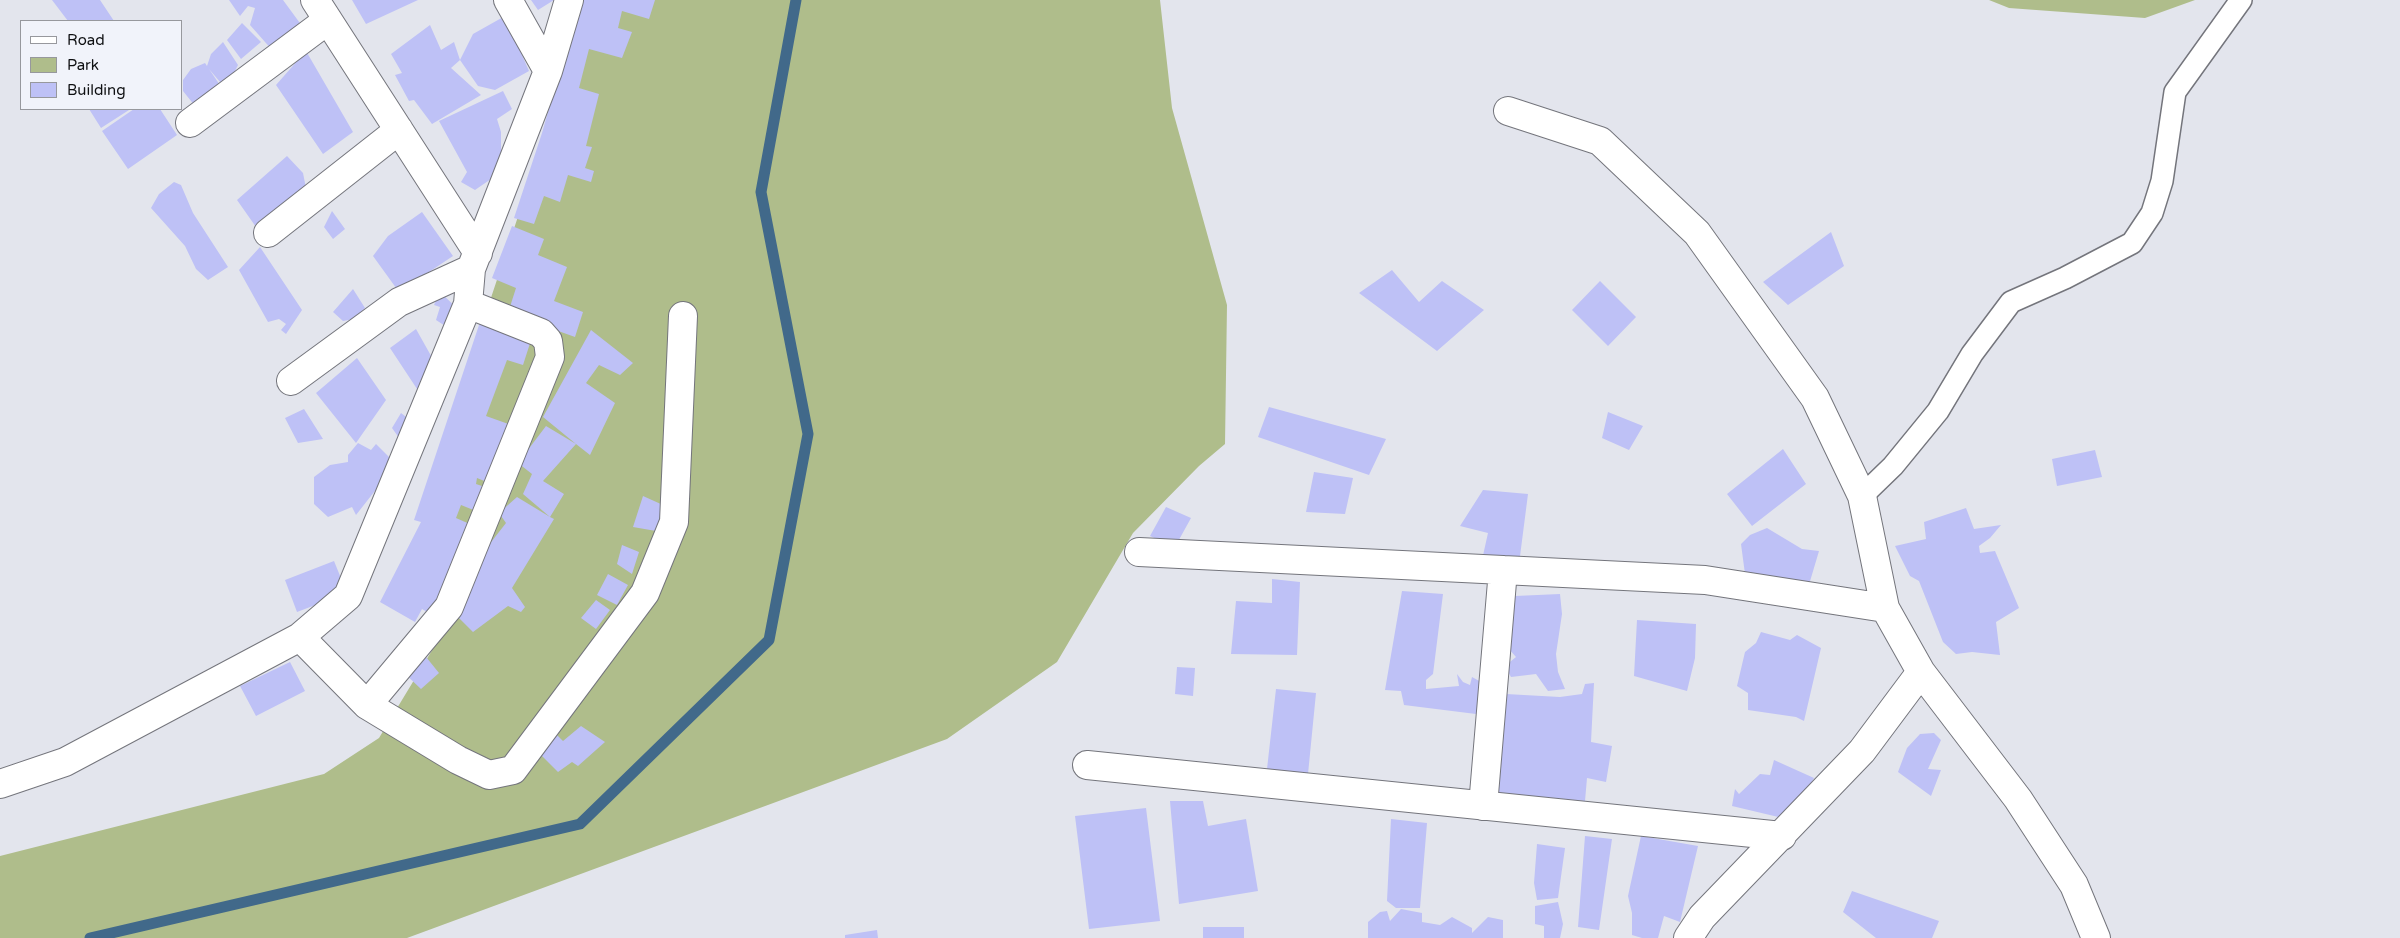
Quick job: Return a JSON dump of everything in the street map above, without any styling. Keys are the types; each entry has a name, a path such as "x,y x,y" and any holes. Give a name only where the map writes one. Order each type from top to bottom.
{"street":[{"path":"508,0 548,71"},
{"path":"0,784 65,762 300,637 348,596 468,304 474,261 548,71 569,0"},
{"path":"190,123 321,10 399,130 474,261"},
{"path":"1508,111 1600,141 1697,233 1815,398 1862,496 1885,608 1921,672 2018,799 2074,885 2096,938"},
{"path":"268,233 399,130"},
{"path":"291,381 400,302 474,261"},
{"path":"367,705 449,606 550,357 548,341 541,333 468,304"},
{"path":"300,637 367,705 458,760 489,775 512,770 645,593 674,522 683,316"},
{"path":"1139,552 1705,580 1885,608"},
{"path":"1483,806 1503,570"},
{"path":"1688,938 1702,917 1782,836 1862,750 1921,672"},
{"path":"1087,765 1782,836"}],"lane":[{"path":"1862,496 1893,466 1938,411 1972,354 2010,302 2065,278 2132,243 2152,213 2162,181 2175,92 2240,0"}],"green space":[{"path":"590,0 1160,0 1172,108 1227,305 1225,444 1199,466 1133,533 1057,662 947,739 407,938 0,938 0,856 324,774 379,738 454,614 454,409"},
{"path":"1989,0 2195,0 2145,18 2009,8"}],"building":[{"path":"52,0 100,0 113,20 67,20"},
{"path":"229,0 283,0 305,30 273,51 250,25 255,8 248,6 240,16"},
{"path":"352,0 418,0 366,24"},
{"path":"531,0 554,0 538,10"},
{"path":"580,0 655,0 649,19 622,11 618,28 632,32 622,58 589,49 579,88 599,94 586,146 592,147 585,168 594,171 591,182 568,175 560,202 544,196 534,224 514,218 542,133"},
{"path":"505,16 529,71 495,90 478,86 460,60 473,34"},
{"path":"242,23 261,42 241,59 227,40"},
{"path":"430,25 441,50 454,42 460,60 451,68 481,95 432,124 414,100 409,101 395,75 402,73 391,54"},
{"path":"223,42 238,65 226,89 209,69 224,91 199,111 183,91 183,80 191,69 205,63 207,66 211,54"},
{"path":"306,51 353,132 323,154 276,85"},
{"path":"503,91 512,109 497,119 501,132 501,149 507,168 475,190 461,182 467,172 439,121"},
{"path":"90,110 129,110 101,128"},
{"path":"133,110 161,110 177,135 128,169 102,131"},
{"path":"287,156 303,173 306,188 256,227 237,200"},
{"path":"174,182 181,185 193,213 228,267 208,280 196,269 185,246 151,208 159,194"},
{"path":"332,211 345,229 333,239 324,227"},
{"path":"422,212 453,256 399,292 373,256 388,236"},
{"path":"512,226 544,239 538,255 567,267 554,301 583,312 575,337 508,313 516,288 492,278"},
{"path":"1831,232 1844,266 1788,305 1763,282"},
{"path":"260,247 302,310 286,334 281,330 286,324 279,319 268,322 239,270"},
{"path":"1392,270 1419,302 1442,281 1484,310 1437,351 1359,293"},
{"path":"1600,281 1636,317 1608,346 1572,310"},
{"path":"353,289 365,308 354,319 343,321 333,312"},
{"path":"440,292 461,312 453,331 436,320 440,307 434,305"},
{"path":"482,316 533,334 523,365 507,360 486,416 514,426 494,485 477,478 476,484 485,487 476,511 461,505 456,518 472,525 436,617 422,609 415,622 380,602 421,522 414,520"},
{"path":"416,329 439,370 419,392 390,348"},
{"path":"591,330 633,363 620,375 599,365 586,383 615,403 590,455 543,417"},
{"path":"357,358 386,400 356,443 316,393"},
{"path":"1269,407 1386,439 1369,475 1258,437"},
{"path":"304,409 323,439 298,443 285,418"},
{"path":"1608,412 1643,426 1629,450 1602,438"},
{"path":"401,413 414,423 402,442 392,428"},
{"path":"546,426 576,444 543,481 564,494 550,517 523,494 532,474 518,463"},
{"path":"358,443 371,450 376,444 396,464 356,515 352,507 328,517 314,504 314,477 330,465 348,462 348,455"},
{"path":"1783,449 1806,484 1752,526 1727,494"},
{"path":"2095,450 2102,477 2057,486 2052,459"},
{"path":"1314,472 1353,478 1345,514 1306,512"},
{"path":"1483,490 1528,494 1519,564 1482,560 1488,533 1460,526"},
{"path":"643,496 663,505 656,531 633,527"},
{"path":"517,497 554,519 512,588 525,607 521,612 508,606 473,632 458,617 474,564 506,523 499,513"},
{"path":"1166,507 1191,518 1175,547 1150,536"},
{"path":"1966,508 1974,529 2001,525 1990,538 1979,546 1980,553 1995,551 2019,608 1996,622 2000,655 1972,652 1956,654 1943,642 1919,581 1910,576 1895,546 1926,539 1924,522"},
{"path":"1767,528 1802,549 1819,551 1808,588 1745,574 1741,544 1750,535"},
{"path":"622,545 639,552 632,574 617,564"},
{"path":"334,561 347,593 297,612 285,580"},
{"path":"608,574 628,585 617,605 597,595"},
{"path":"1272,579 1300,582 1297,655 1231,654 1236,601 1272,603"},
{"path":"1402,591 1443,594 1433,674 1426,680 1426,689 1459,686 1457,674 1463,682 1470,685 1472,677 1483,683 1476,714 1404,705 1401,691 1385,690"},
{"path":"1560,594 1562,614 1556,654 1558,672 1565,689 1548,691 1536,674 1511,677 1505,666 1516,657 1502,641 1515,596"},
{"path":"596,600 610,610 596,629 581,618"},
{"path":"1637,620 1696,624 1695,658 1687,691 1634,676"},
{"path":"1761,632 1790,640 1797,635 1821,648 1804,721 1796,717 1748,710 1748,693 1737,686 1745,652 1756,643"},
{"path":"418,647 439,673 421,689 401,670"},
{"path":"290,662 305,691 256,716 240,686"},
{"path":"1177,667 1195,668 1193,696 1175,694"},
{"path":"1594,683 1591,742 1612,746 1606,782 1587,778 1585,801 1496,793 1506,694 1560,697 1582,694 1585,684"},
{"path":"1276,689 1316,693 1308,774 1267,769"},
{"path":"581,726 605,742 578,766 572,762 558,772 539,753 556,734 563,741"},
{"path":"1934,733 1941,740 1928,769 1941,770 1931,796 1898,772 1907,748 1920,734"},
{"path":"1774,760 1814,778 1791,820 1732,806 1735,789 1739,794 1760,774 1770,775"},
{"path":"1170,801 1203,801 1208,826 1246,819 1258,891 1179,904"},
{"path":"1146,808 1160,921 1089,929 1075,816"},
{"path":"1391,819 1427,823 1420,908 1396,908 1387,901"},
{"path":"1585,836 1612,839 1599,930 1578,927"},
{"path":"1641,836 1698,846 1680,922 1664,916 1658,938 1642,938 1632,935 1632,913 1628,896"},
{"path":"1537,844 1565,848 1558,898 1537,900 1534,883"},
{"path":"1852,891 1939,921 1932,938 1876,938 1843,912"},
{"path":"1558,902 1563,924 1560,938 1544,938 1544,926 1535,924 1535,906"},
{"path":"1401,909 1422,913 1422,922 1440,925 1452,917 1472,928 1472,933 1488,917 1503,920 1503,938 1368,938 1368,922 1380,912 1387,911 1390,921"},
{"path":"1203,927 1244,927 1244,938 1203,938"},
{"path":"877,930 878,938 845,938 845,935"}],"waterway":[{"path":"90,938 580,824 769,640 808,434 761,192 796,0"}]}
